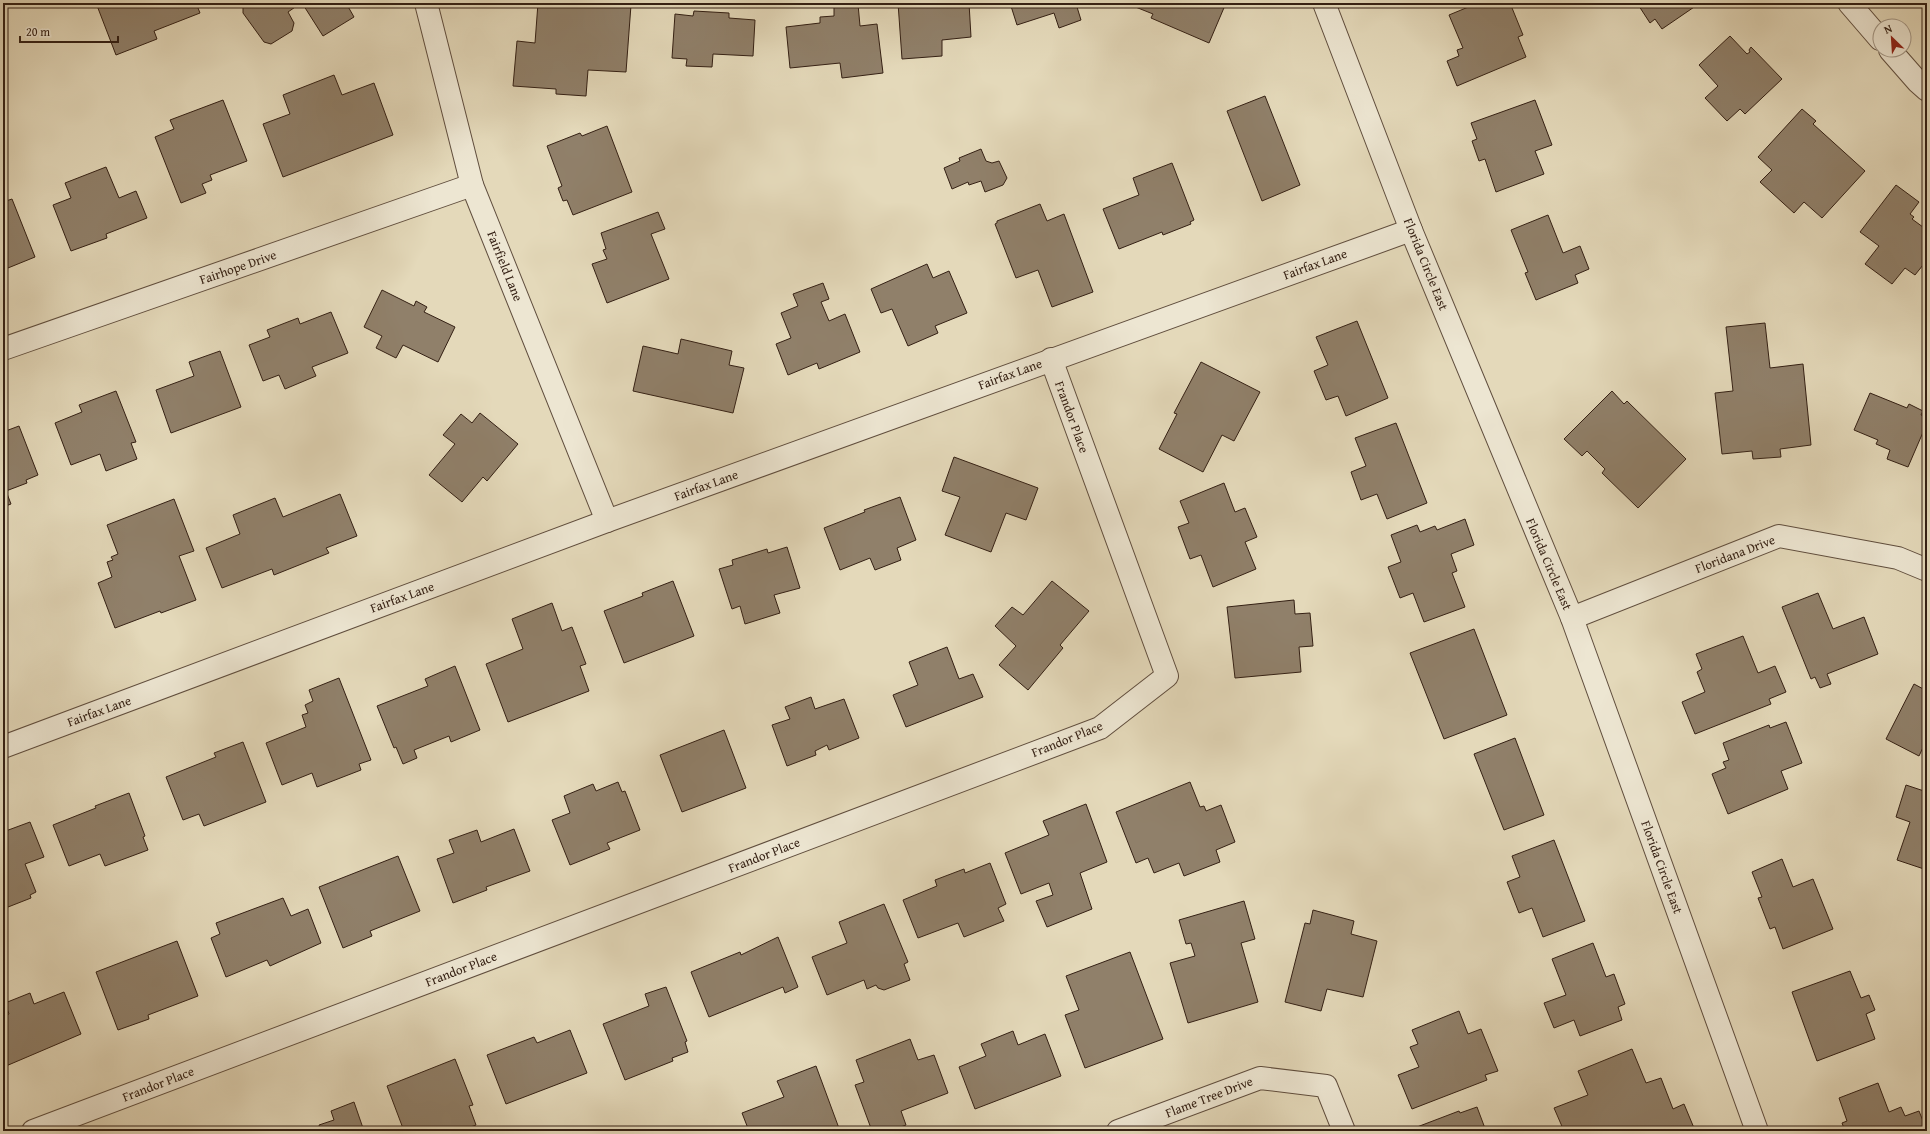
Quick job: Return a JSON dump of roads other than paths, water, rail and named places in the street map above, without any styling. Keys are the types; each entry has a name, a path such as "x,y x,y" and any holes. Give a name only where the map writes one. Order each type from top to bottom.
{"street":[{"name":"Fairfield Lane","path":"426,3 472,185 607,521"},
{"name":"Florida Circle East","path":"1324,3 1411,230 1572,618 1757,1131"},
{"path":"1849,3 1872,30"},
{"path":"1897,58 1927,90"},
{"name":"Fairhope Drive","path":"3,349 472,185"},
{"name":"Fairfax Lane","path":"3,746 607,521 1051,359 1411,230"},
{"name":"Frandor Place","path":"33,1131 1100,728 1167,676 1051,359"},
{"name":"Floridana Drive","path":"1572,618 1779,536 1898,558 1927,570"},
{"name":"Flame Tree Drive","path":"1118,1131 1260,1078 1326,1086 1344,1131"}]}
